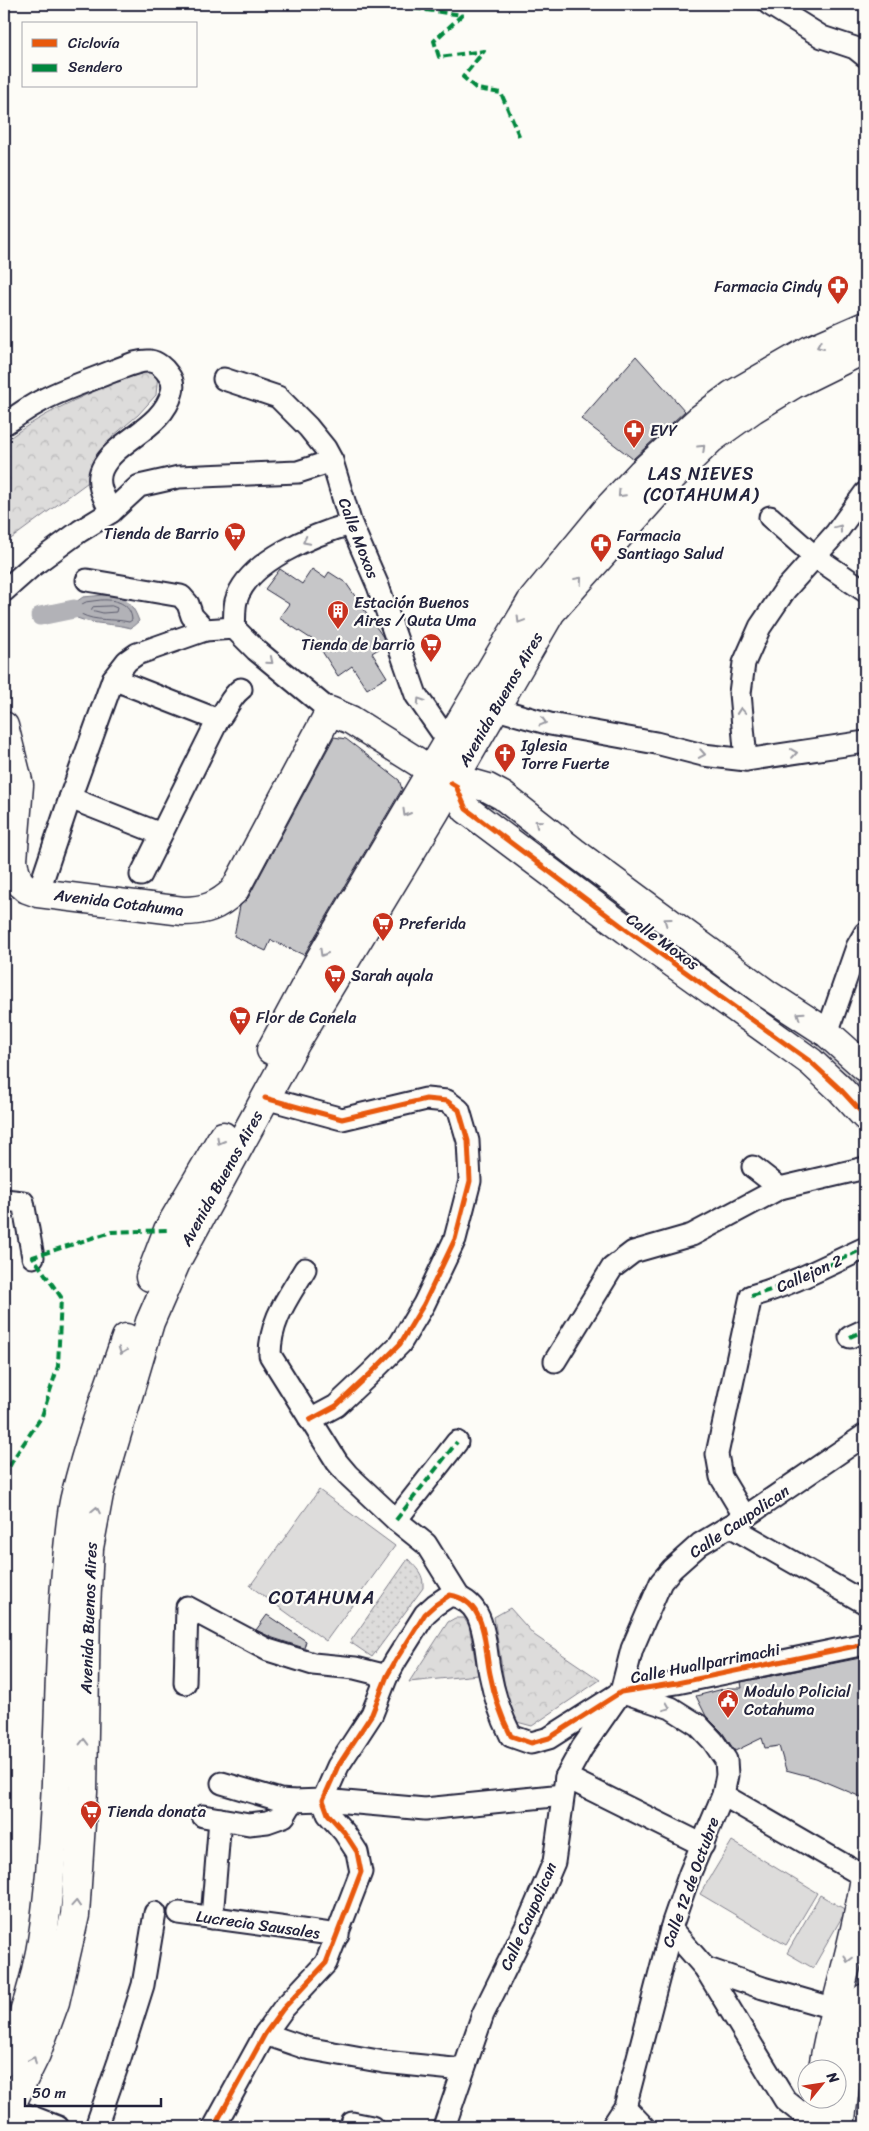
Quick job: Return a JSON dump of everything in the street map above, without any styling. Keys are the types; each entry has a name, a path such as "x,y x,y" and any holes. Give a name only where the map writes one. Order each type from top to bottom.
{"main road":[{"name":"Avenida Buenos Aires","path":"6,2114 36,2054 56,2002 75,1915 84,1792 86,1608 89,1548 99,1494 150,1322 178,1258 327,989 446,780 484,705 531,602 611,505 672,443 732,395 810,350 865,326"},
{"name":"Avenida Buenos Aires","path":"4,2062 14,2041 32,1990 48,1912 56,1792 63,1608 75,1494 103,1403 133,1318 168,1230 248,1094 316,966 446,780 448,741 484,705 551,612 671,478 711,439 753,409 794,384 865,348"},
{"path":"330,711 351,720 446,780"},
{"name":"Avenida Cotahuma","path":"4,726 19,785 13,860 19,882 27,889 38,893 183,911 197,911 211,908 223,901 234,891 330,711"},
{"name":"Calle Moxos","path":"446,780 474,784 488,788 503,796 643,903 768,994 827,1033 865,1067"},
{"name":"Calle Moxos","path":"446,780 466,809 611,919 811,1062 865,1116"},
{"path":"825,2058 860,1914 865,1877"},
{"path":"822,2127 846,2079 865,1998"},
{"path":"820,2108 822,2127"}],"street":[{"path":"769,4 822,37 855,48 865,56"},
{"path":"4,424 40,401 130,365 152,361 161,366 172,380 172,391 167,405 155,421 107,458 100,471 99,481 111,512"},
{"name":"Calle Moxos","path":"224,379 278,397 308,427 325,448 332,462 351,524 378,586 416,695 448,741"},
{"path":"4,591 31,567 80,531 111,512 139,486 179,477 298,472 332,462"},
{"path":"746,760 740,693 744,663 760,627 785,590 836,533 865,493"},
{"path":"770,517 814,556 865,592"},
{"path":"234,628 236,601 242,587 253,573 269,560 327,530 351,524"},
{"path":"87,580 181,596 188,604 192,616 205,630"},
{"path":"38,893 70,798 114,680 127,661 137,654 205,630 234,628 256,650 330,711"},
{"path":"114,680 218,720"},
{"path":"141,875 218,720 236,692 241,689"},
{"path":"484,705 550,724 703,755 746,760 865,742"},
{"path":"70,798 161,834"},
{"path":"827,1033 857,947 865,933"},
{"path":"266,1098 342,1119 426,1099 446,1101 459,1110 468,1141 470,1181 455,1239 424,1304 400,1344 332,1409 310,1420"},
{"path":"753,1166 780,1188"},
{"path":"555,1361 612,1268 633,1252 692,1235 780,1188 865,1168"},
{"path":"4,1200 23,1202 33,1257"},
{"name":"Callejon 2","path":"738,1521 722,1477 718,1454 751,1296 769,1291 811,1274 865,1248"},
{"path":"305,1269 278,1314 270,1337 270,1355 327,1448 348,1475 396,1520 426,1544 459,1597"},
{"name":"Calle Caupolican","path":"444,2127 483,2014 527,1925 554,1862 565,1786 582,1748 621,1692 632,1649 661,1582 672,1569 700,1544 738,1521 865,1435"},
{"path":"396,1520 457,1442"},
{"path":"738,1521 865,1603"},
{"path":"214,2127 264,2034 326,1962 361,1872 357,1852 344,1832 328,1814 323,1800 338,1766 372,1714 387,1676 425,1614 450,1595 459,1597"},
{"name":"Calle Huallparrimachi","path":"459,1597 472,1607 477,1615 482,1629 490,1677 499,1708 511,1736 531,1743 549,1738 621,1692 677,1683 865,1644"},
{"path":"185,1683 187,1607 268,1650 313,1664 355,1668 387,1676"},
{"name":"Calle 12 de Octubre","path":"612,2127 625,2107 671,1929 690,1873 722,1795 727,1775 726,1760 703,1730 671,1708 621,1692"},
{"path":"222,1784 293,1801 323,1800 426,1809 565,1786 702,1845"},
{"path":"722,1795 865,1877"},
{"path":"212,1918 212,1817 249,1824 267,1822 284,1816 293,1801"},
{"path":"96,2127 143,1986 155,1913"},
{"name":"Lucrecia Sausales","path":"179,1913 338,1935"},
{"path":"671,1929 705,1968 785,2100 822,2127"},
{"path":"705,1968 762,1988 836,2009"},
{"path":"264,2034 316,2050 384,2062 463,2070"},
{"path":"625,2107 644,2127"},
{"path":"6,2114 58,2127"}],"green space":[{"path":"154,369 158,374 156,395 138,415 113,436 91,480 4,544 4,442 39,419 76,399"},
{"path":"475,792 865,1078 865,1094 855,1081 810,1044 640,926 475,798"},
{"path":"319,1490 395,1546 326,1641 250,1586"},
{"path":"408,1559 421,1575 423,1588 372,1657 350,1642"},
{"path":"510,1608 534,1635 600,1680 532,1726 517,1722 509,1713 494,1617"},
{"path":"455,1618 464,1618 469,1626 478,1675 409,1682 448,1622"},
{"path":"732,1841 817,1893 786,1945 700,1894"},
{"path":"820,1895 846,1910 813,1968 787,1953"}],"water":[{"path":"115,594 124,599 135,612 139,621 131,628 90,622 77,618 73,604 83,597"}],"building":[{"path":"636,356 685,411 633,459 581,419"},
{"name":"Estación Buenos Aires / Quta Uma","path":"280,569 302,584 312,569 325,578 329,572 346,583 383,637 385,645 372,653 387,677 367,689 352,666 338,676 316,642 279,618 289,604 265,589"},
{"path":"334,737 346,739 399,780 402,789 304,955 271,940 266,951 234,936 240,906 248,898"},
{"path":"267,1615 306,1641 304,1648 273,1638 256,1630"},
{"path":"865,1657 865,1786 861,1797 816,1778 786,1770 779,1746 765,1748 762,1738 735,1751 722,1732 706,1716 696,1696 727,1688 742,1688 741,1682"}],"waterway":[{"path":"40,616 74,609"}],"marked path":[{"path":"406,4 405,7 462,15 434,41 439,57 484,51 463,77 477,89 501,93 520,138"},
{"path":"4,1477 14,1458 42,1416 58,1366 61,1297 33,1257 111,1232 168,1230"},
{"path":"751,1296 795,1280 865,1248"},
{"path":"850,1337 865,1330"},
{"path":"396,1520 457,1442"}],"cycle path":[{"path":"451,783 456,786 466,809 627,930 811,1062 865,1116"},
{"path":"265,1098 342,1119 426,1099 447,1101 459,1110 468,1141 470,1181 455,1239 424,1304 400,1344 336,1406 310,1420"},
{"path":"214,2127 265,2034 283,2009 326,1963 361,1872 357,1852 344,1832 328,1814 323,1800 338,1766 372,1714 387,1676 396,1660 425,1614 435,1605 450,1595 466,1601 475,1610 482,1628 492,1682 504,1721 511,1736 531,1743 549,1738 621,1692 677,1683 865,1644"}],"place":[{"name":"Farmacia Cindy","path":"838,305"},
{"name":"EVY","path":"634,449"},
{"name":"Tienda de Barrio","path":"235,552"},
{"name":"Farmacia Santiago Salud","path":"601,563"},
{"name":"Estación Buenos Aires / Quta Uma","path":"338,630"},
{"name":"Tienda de barrio","path":"431,663"},
{"name":"Iglesia Torre Fuerte","path":"505,773"},
{"name":"Preferida","path":"383,942"},
{"name":"Sarah ayala","path":"335,994"},
{"name":"Flor de Canela","path":"240,1036"},
{"name":"Modulo Policial Cotahuma","path":"728,1719"},
{"name":"Tienda donata","path":"91,1830"}],"district":[{"name":"LAS NIEVES (COTAHUMA)","path":"701,484"},
{"name":"COTAHUMA","path":"322,1597"}]}
